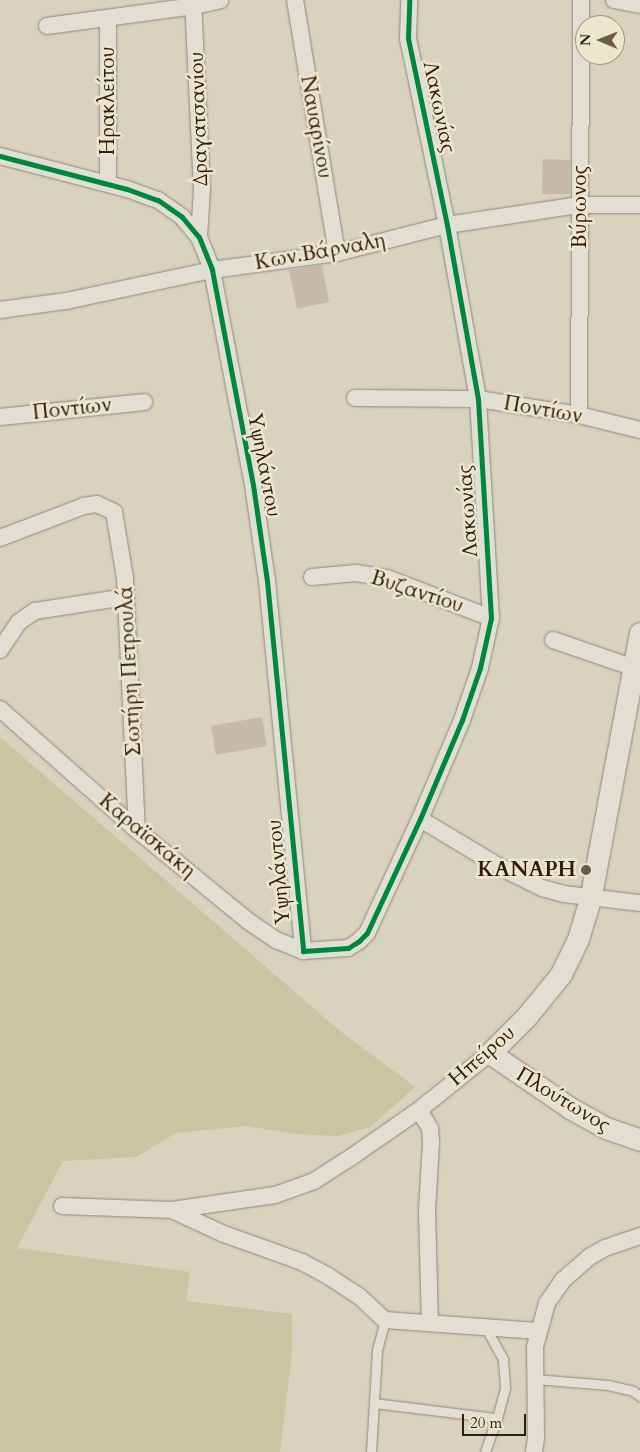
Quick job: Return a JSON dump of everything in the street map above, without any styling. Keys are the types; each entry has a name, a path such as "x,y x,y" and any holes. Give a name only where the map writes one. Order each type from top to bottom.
{"street":[{"path":"47,26 220,0"},
{"name":"Ναυαρίνου","path":"295,0 337,253"},
{"name":"Λακωνίας","path":"303,951 348,948 359,942 367,933 420,819 477,677 491,618 478,399 447,226 408,38 409,0"},
{"name":"Βύρωνος","path":"579,415 581,0"},
{"path":"614,0 640,5"},
{"name":"Δραγατσανίου","path":"194,3 202,190 199,237"},
{"name":"Ηρακλείτου","path":"108,18 108,184"},
{"name":"Υψηλάντου","path":"0,156 108,184 158,200 182,217 199,237 212,270 268,581 303,951"},
{"name":"Κων.Βάρναλη","path":"0,310 66,301 212,270 337,253 447,226 580,205 640,205"},
{"name":"Ποντίων","path":"355,398 478,399 579,415 640,430"},
{"name":"Ποντίων","path":"0,417 144,402"},
{"name":"Σωτήρη Πετρουλά","path":"0,538 84,506 97,504 114,512 126,578 137,830"},
{"name":"Βυζαντίου","path":"312,577 356,573 387,578 491,618"},
{"path":"0,650 19,622 35,611 126,597"},
{"name":"Ηπείρου","path":"62,1206 172,1210 275,1195 314,1181 419,1110 490,1053 527,1016 561,974 578,939 591,896 637,670 640,633"},
{"path":"553,640 637,670"},
{"name":"Καραϊσκάκη","path":"0,709 137,830 248,921 276,940 303,951"},
{"path":"420,819 508,871 542,888 564,894 640,902"},
{"name":"Πλούτωνος","path":"490,1053 570,1108 606,1128 640,1140"},
{"path":"419,1110 430,1128 426,1211 430,1322"},
{"path":"172,1210 224,1234 302,1262 360,1297 385,1320 538,1331"},
{"path":"534,1452 536,1438 535,1379 538,1331 546,1303 575,1268 605,1248 640,1236"}],"lane":[{"path":"370,1452 377,1350 385,1320"},
{"path":"485,1326 504,1359 505,1388 498,1418 485,1452"},
{"path":"535,1379 608,1385 633,1392 640,1396"},
{"path":"374,1403 498,1418"}],"green space":[{"path":"0,737 340,1031 415,1087 370,1127 338,1136 295,1134 246,1126 176,1133 136,1157 63,1161 17,1248 190,1272 186,1301 292,1314 292,1353 280,1452 0,1452"}],"building":[{"path":"543,159 570,160 570,194 542,194"},
{"path":"322,265 329,302 297,309 289,270"},
{"path":"262,717 267,746 216,755 211,726"}],"cycle path":[{"path":"0,156 127,189 158,200 182,217 199,237 212,270 253,485 267,581 303,951 348,948 367,933 420,819 462,720 480,668 491,618 478,399 447,225 408,38 409,0"}],"place":[{"name":"ΚΑΝΑΡΗ","path":"586,870"}]}
